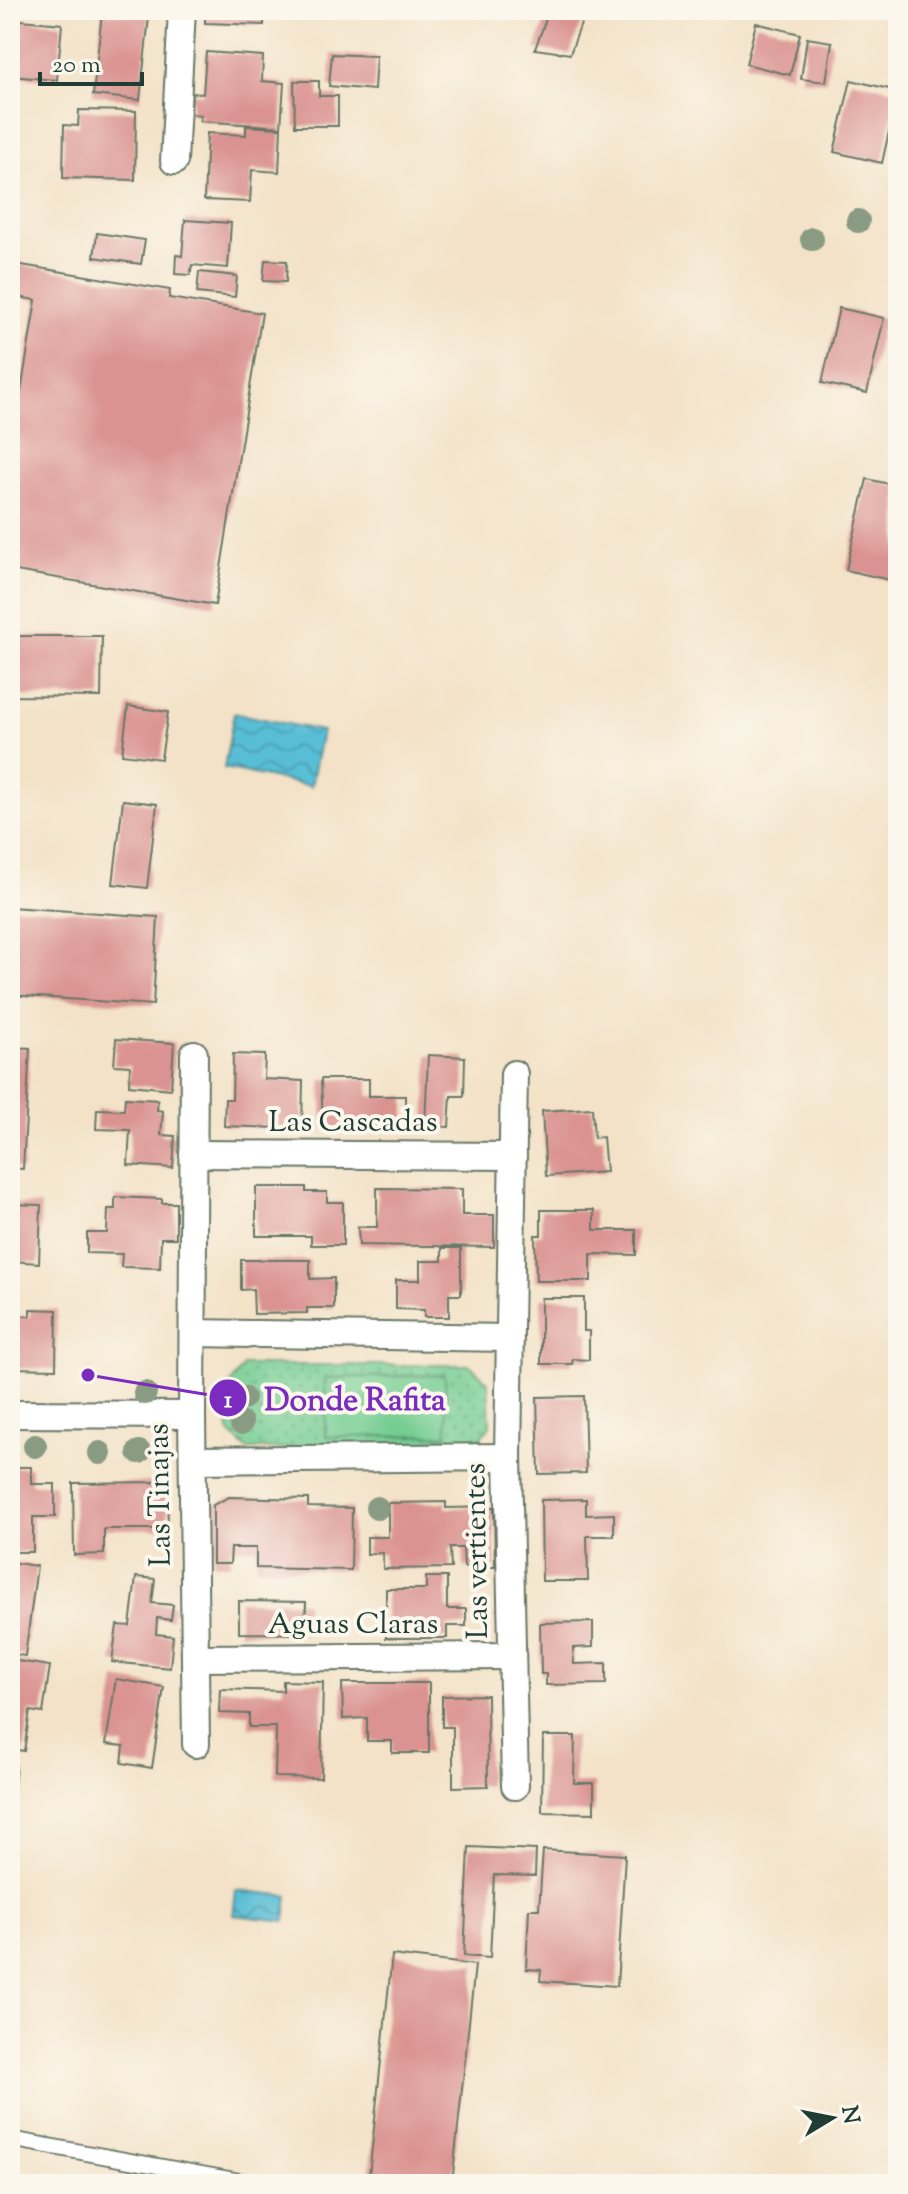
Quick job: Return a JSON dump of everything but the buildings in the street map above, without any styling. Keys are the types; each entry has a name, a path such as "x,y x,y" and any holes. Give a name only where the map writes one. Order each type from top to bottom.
{"street":[{"path":"174,161 182,10"},
{"name":"Las Tinajas","path":"194,1054 192,1415 196,1744"},
{"name":"Las vertientes","path":"514,1074 508,1457 515,1786"},
{"name":"Las Cascadas","path":"193,1154 513,1156"},
{"path":"194,1333 509,1338"},
{"path":"10,1414 192,1415"},
{"path":"193,1460 508,1457"},
{"name":"Aguas Claras","path":"195,1658 512,1656"}],"lane":[{"path":"10,2139 256,2184"}],"green space":[{"path":"244,1365 470,1365 488,1382 490,1427 472,1448 247,1449 229,1432 227,1389"},
{"path":"445,1375 447,1435 326,1437 325,1378"}],"water":[{"path":"234,713 322,731 311,786 224,768"},
{"path":"236,1890 288,1896 285,1921 233,1915"}],"place":[{"name":"Donde Rafita","path":"88,1375"}]}
